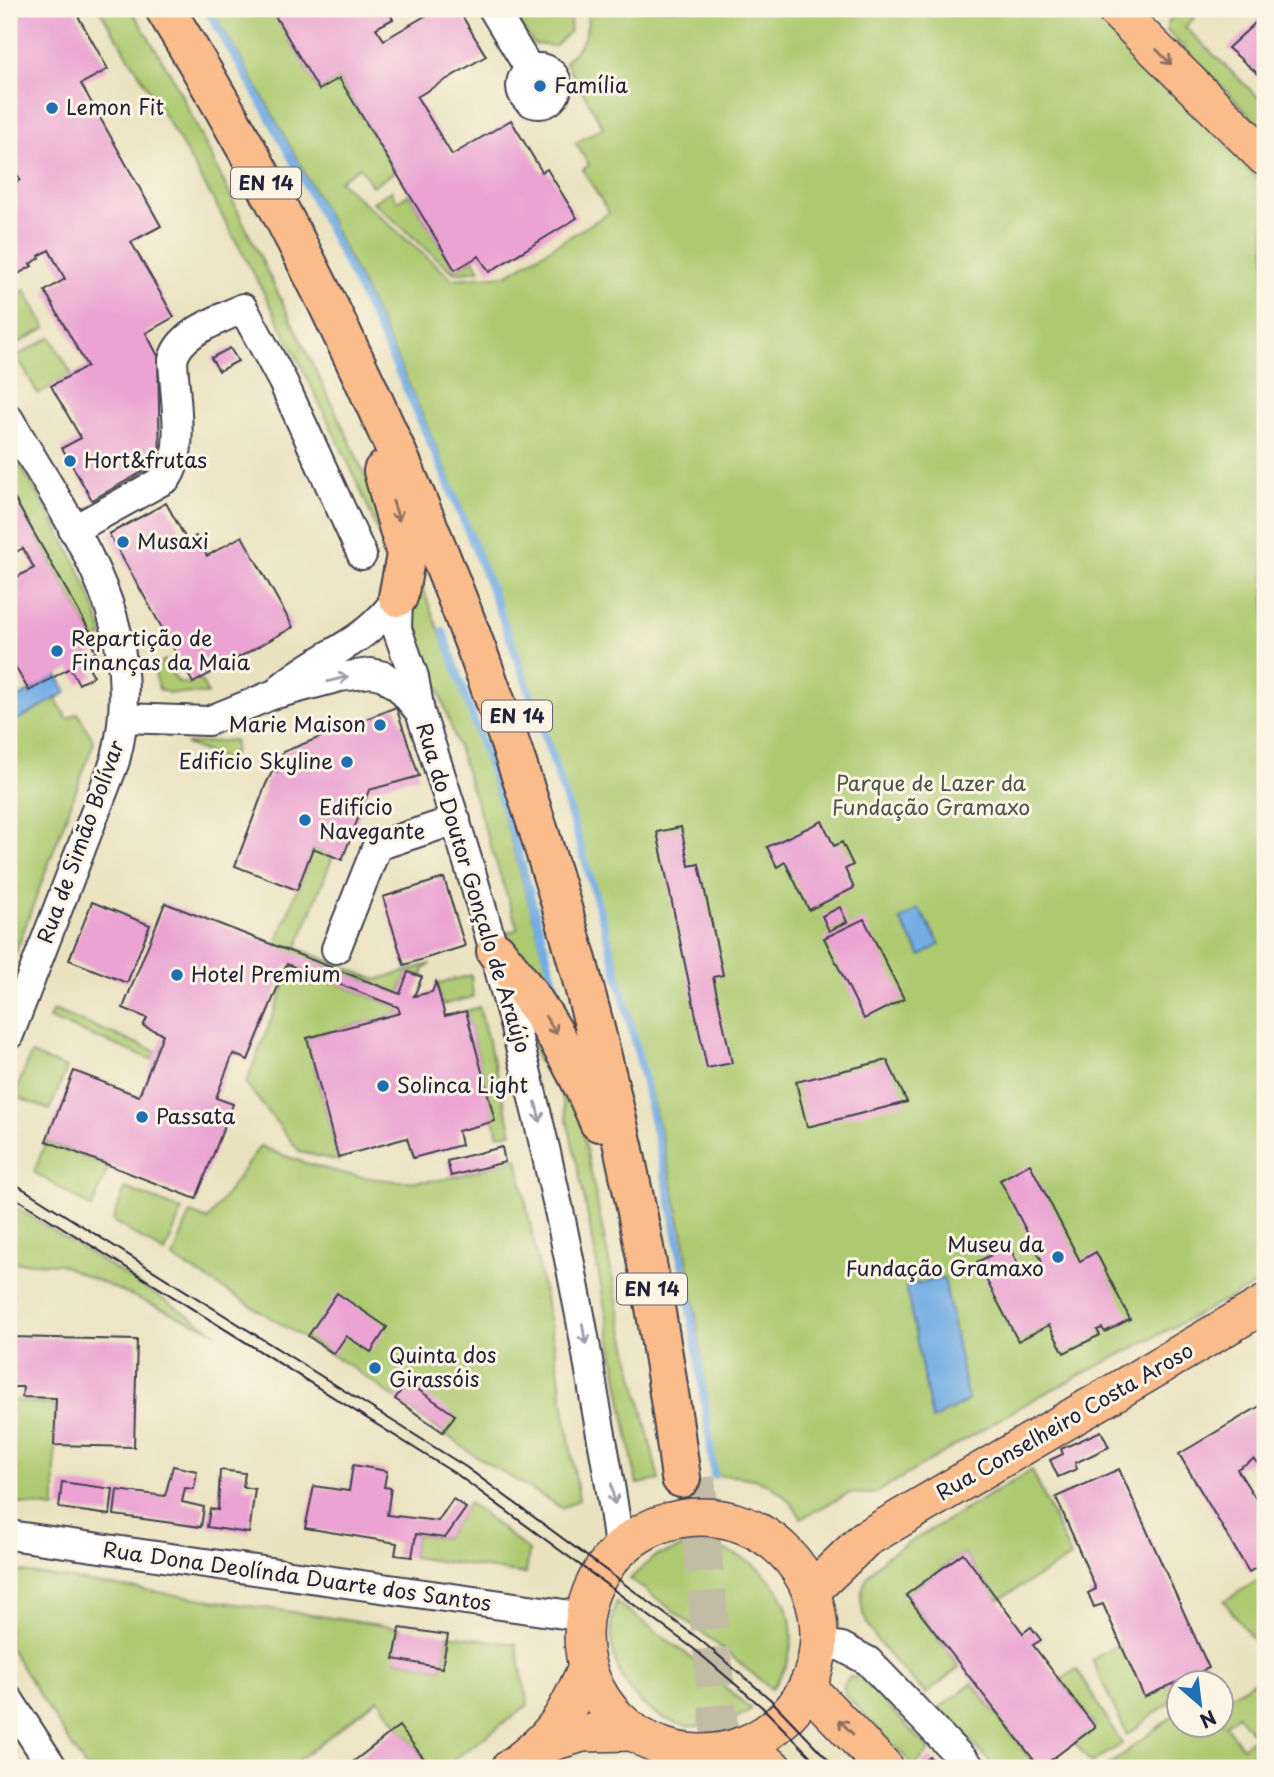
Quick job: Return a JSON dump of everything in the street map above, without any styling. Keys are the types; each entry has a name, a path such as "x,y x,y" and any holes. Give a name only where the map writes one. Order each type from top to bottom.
{"highway":[{"name":"EN 14","path":"165,9 264,179 329,306 431,528 516,756 595,1030 636,1210 688,1478 665,1275 641,1156 593,965 539,777 464,569 417,458 351,316 285,187 182,9"},
{"path":"329,306 401,528 406,555 398,597"},
{"path":"496,951 534,998 564,1045 636,1210"}],"main road":[{"path":"1115,9 1265,157"},
{"name":"Rua Conselheiro Costa Aroso","path":"811,1591 864,1539 1265,1304"},
{"path":"702,1517 743,1524 761,1533 791,1559 811,1591 818,1616 819,1643 815,1668 807,1687 778,1724 741,1746 706,1754 671,1750 633,1732 601,1698 587,1667 583,1637 585,1617 598,1579 619,1550 633,1538 663,1523 702,1517"},
{"name":"Rua Conselheiro Costa Aroso","path":"791,1559 864,1539"},
{"path":"510,1768 542,1745 559,1724 587,1667"},
{"path":"807,1687 885,1768"},
{"path":"542,1745 582,1733 633,1732"},
{"path":"741,1746 773,1768"}],"street":[{"path":"493,9 530,70"},
{"path":"74,530 167,478 175,467 177,452 173,360 175,349 184,339 243,308 283,382 362,555"},
{"name":"Rua de Simão Bolívar","path":"9,419 98,574 113,614 123,664 124,718 115,761 9,1035"},
{"path":"272,695 297,674 359,639 380,622 398,597"},
{"name":"Rua do Doutor Gonçalo de Araújo","path":"398,597 397,629 414,677 420,712 496,951 563,1218 614,1497 619,1550"},
{"path":"124,718 208,721 272,695 340,677 371,673 384,676 401,689 420,712"},
{"path":"336,949 377,846 456,820"},
{"name":"Rua Dona Deolínda Duarte dos Santos","path":"9,1535 585,1617"},
{"path":"819,1643 842,1647 868,1661 971,1768"},
{"path":"9,1700 53,1768"}],"green space":[{"path":"99,9 131,9 172,76 347,435 389,531 388,559 341,449 261,288 156,100"},
{"name":"Parque de Lazer da Fundação Gramaxo","path":"211,9 271,9 319,90 339,78 395,172 372,186 360,167 339,181 452,279 506,275 609,213 583,170 589,165 576,143 603,127 565,61 584,38 587,9 1090,9 1265,185 1265,1280 1034,1399 874,1494 850,1493 801,1518 785,1497 766,1484 743,1477 716,1476 691,1281 666,1157 613,953 577,829 537,707 493,586 393,349 276,120"},
{"path":"540,9 552,9 554,13 571,9 570,31 555,46 534,44 518,22"},
{"path":"1181,9 1187,9 1195,17 1185,27 1265,104 1265,131 1167,31 1167,23"},
{"path":"391,191 397,201 409,194 455,270 474,259 480,270 454,273 373,202"},
{"path":"25,290 46,328 11,347 9,299"},
{"path":"51,337 72,375 38,394 17,356"},
{"path":"9,446 63,538 86,586 103,636 95,640 9,489"},
{"path":"417,574 460,684 501,806 561,1016 504,934 518,929 435,678 422,682 413,653 409,617"},
{"path":"165,660 177,681 190,684 200,679 208,694 169,693 159,689 153,667"},
{"path":"57,675 67,692 56,699 67,719 78,713 94,742 9,970 9,703"},
{"path":"234,740 235,748 231,761 186,744"},
{"path":"313,848 333,856 297,948 376,980 431,964 424,969 422,977 408,972 400,994 275,947"},
{"path":"292,966 398,1007 400,1013 307,1038 339,1161 300,1152 246,1084"},
{"path":"471,975 473,997 442,1005 437,984"},
{"path":"525,1006 578,1108 620,1316 659,1480 637,1484 588,1218 565,1112 552,1059 538,1062"},
{"path":"479,1007 512,1132 498,1135 466,1011"},
{"path":"53,1010 156,1051 153,1060 49,1019"},
{"path":"31,1054 67,1068 50,1110 14,1096"},
{"path":"46,1141 109,1166 92,1208 34,1172"},
{"path":"260,1146 321,1168 385,1180 428,1181 450,1178 517,1158 554,1344 579,1500 562,1508 474,1455 353,1368 173,1258 190,1213 208,1220"},
{"path":"125,1188 182,1210 165,1253 113,1221"},
{"path":"9,1203 217,1333 59,1264 9,1262"},
{"path":"9,1400 55,1405 55,1508 9,1502"},
{"path":"1032,1470 1071,1557 998,1600 963,1553 906,1595 959,1667 926,1694 881,1646 870,1628 862,1610 862,1592 870,1573 888,1555"},
{"path":"469,1503 529,1551 526,1574 412,1557 416,1534 445,1538"},
{"path":"690,1545 718,1548 743,1558 763,1573 779,1592 789,1615 792,1639 786,1664 771,1689 702,1632 630,1579 654,1557"},
{"path":"9,1570 400,1628 395,1659 442,1668 448,1635 516,1644 528,1705 452,1761 451,1768 431,1768 378,1699 288,1768 86,1768 9,1647"},
{"path":"1265,1576 1265,1656 1224,1601"},
{"path":"616,1602 685,1653 751,1709 723,1723 695,1726 669,1721 646,1707 628,1687 616,1662 611,1633"},
{"path":"1121,1643 1189,1668 1166,1668 1166,1705 1127,1735 1092,1660"},
{"path":"1077,1669 1122,1744 1091,1763 1074,1742 1095,1726 1060,1680"},
{"path":"1265,1674 1265,1729 1245,1768 1105,1768 1166,1721 1166,1738 1235,1738 1242,1747 1255,1737 1238,1715 1236,1717 1236,1692"},
{"path":"850,1677 861,1678 930,1750 914,1766 845,1695 843,1684"},
{"path":"972,1683 1037,1768 996,1768 939,1708"}],"water":[{"path":"57,675 67,692 9,725 9,703"},
{"path":"919,909 940,944 921,956 900,920"},
{"path":"944,1278 968,1401 932,1420 906,1286"}],"building":[{"path":"9,9 74,9 108,69 81,84 161,226 131,242 174,317 146,333 158,356 160,462 92,500 62,448 81,438 51,386 87,366 45,291 65,279 49,250 30,264 32,266 9,279 9,187 20,180 9,159"},
{"path":"271,9 387,9 393,19 376,28 384,40 437,9 458,9 486,56 417,97 452,155 511,120 542,172 547,169 577,218 489,272 479,256 455,270 339,78 319,90"},
{"path":"1265,14 1265,80 1228,48"},
{"path":"230,348 238,361 219,371 211,358"},
{"path":"9,489 95,640 91,643 96,652 84,659 94,676 79,684 70,668 29,691 9,656 9,566 15,578 34,568 23,548 9,556"},
{"path":"166,503 187,541 196,536 207,556 242,536 293,627 193,683 109,534"},
{"path":"396,707 419,776 369,790 342,860 313,848 297,890 235,866 266,784 273,770 277,772 283,752"},
{"path":"822,821 834,846 842,842 853,865 845,869 854,888 809,910 785,862 777,867 767,847"},
{"path":"681,827 689,866 699,864 723,975 713,977 732,1063 707,1068 657,832"},
{"path":"444,878 465,946 404,965 383,897"},
{"path":"92,902 150,925 127,983 69,960"},
{"path":"165,903 400,994 408,972 422,977 414,996 432,992 436,982 445,1016 466,1011 495,1121 458,1131 461,1145 413,1158 407,1138 338,1157 307,1038 400,1013 398,1007 287,964 248,1060 233,1054 224,1077 216,1098 233,1104 196,1199 46,1141 74,1071 139,1096 163,1034 143,1026 147,1018 123,1008"},
{"path":"840,907 847,922 829,931 822,916"},
{"path":"864,919 904,999 864,1019 824,938"},
{"path":"887,1060 907,1102 807,1127 796,1082"},
{"path":"502,1147 505,1162 451,1176 447,1161"},
{"name":"Museu da Fundação Gramaxo","path":"1030,1164 1080,1261 1096,1252 1130,1319 1105,1332 1102,1328 1097,1330 1100,1335 1064,1353 1049,1325 1018,1341 977,1262 1009,1246 1022,1272 1042,1261 1000,1180"},
{"path":"9,1293 15,1293 12,1337 137,1340 134,1447 54,1445 56,1398 22,1397 23,1387 9,1387"},
{"path":"337,1293 387,1327 371,1352 346,1336 334,1354 308,1336"},
{"path":"407,1382 455,1415 443,1432 395,1399"},
{"path":"1265,1403 1265,1458 1257,1463 1254,1459 1237,1469 1265,1513 1265,1562 1249,1572 1179,1454"},
{"path":"1101,1431 1109,1447 1075,1463 1077,1469 1058,1477 1050,1460 1063,1454 1061,1449"},
{"path":"353,1465 387,1471 384,1487 391,1488 387,1515 438,1521 453,1499 466,1508 445,1538 416,1534 412,1557 395,1555 397,1543 305,1528 314,1486 349,1491"},
{"path":"173,1466 197,1471 194,1489 185,1488 182,1502 204,1507 201,1527 114,1515 117,1490 165,1496"},
{"path":"1119,1469 1209,1668 1166,1668 1166,1687 1144,1697 1103,1604 1094,1607 1088,1593 1096,1589 1056,1497"},
{"path":"220,1470 245,1473 243,1487 255,1489 249,1533 207,1527 210,1509 218,1510"},
{"path":"62,1482 113,1489 110,1515 59,1508"},
{"path":"963,1553 1023,1633 1031,1627 1041,1640 1033,1645 1095,1727 1040,1768 906,1595"},
{"path":"400,1628 448,1635 442,1668 394,1659"},
{"path":"399,1726 431,1768 345,1768 380,1741"},
{"path":"930,1757 940,1768 927,1768 922,1763"}],"waterway":[{"path":"207,9 303,179 390,354 469,533 538,715 597,901 647,1090 686,1282 714,1475"},
{"path":"443,631 513,834 564,1017"}],"tunnel":[{"path":"696,1478 723,1768"}],"tram line":[{"path":"9,1180 466,1467 699,1639 770,1699 836,1768"},
{"path":"9,1194 459,1476 694,1649 762,1707 822,1768"}],"place":[{"name":"Família","path":"540,86"},
{"name":"Lemon Fit","path":"52,108"},
{"name":"Hort&frutas","path":"70,461"},
{"name":"Musaxi","path":"123,542"},
{"name":"Repartição de Finanças da Maia","path":"57,651"},
{"name":"Marie Maison","path":"380,725"},
{"name":"Edifício Skyline","path":"347,762"},
{"name":"Edifício Navegante","path":"305,820"},
{"name":"Hotel Premium","path":"177,975"},
{"name":"Solinca Light","path":"383,1086"},
{"name":"Passata","path":"142,1117"},
{"name":"Museu da Fundação Gramaxo","path":"1058,1257"},
{"name":"Quinta dos Girassóis","path":"375,1368"}]}
